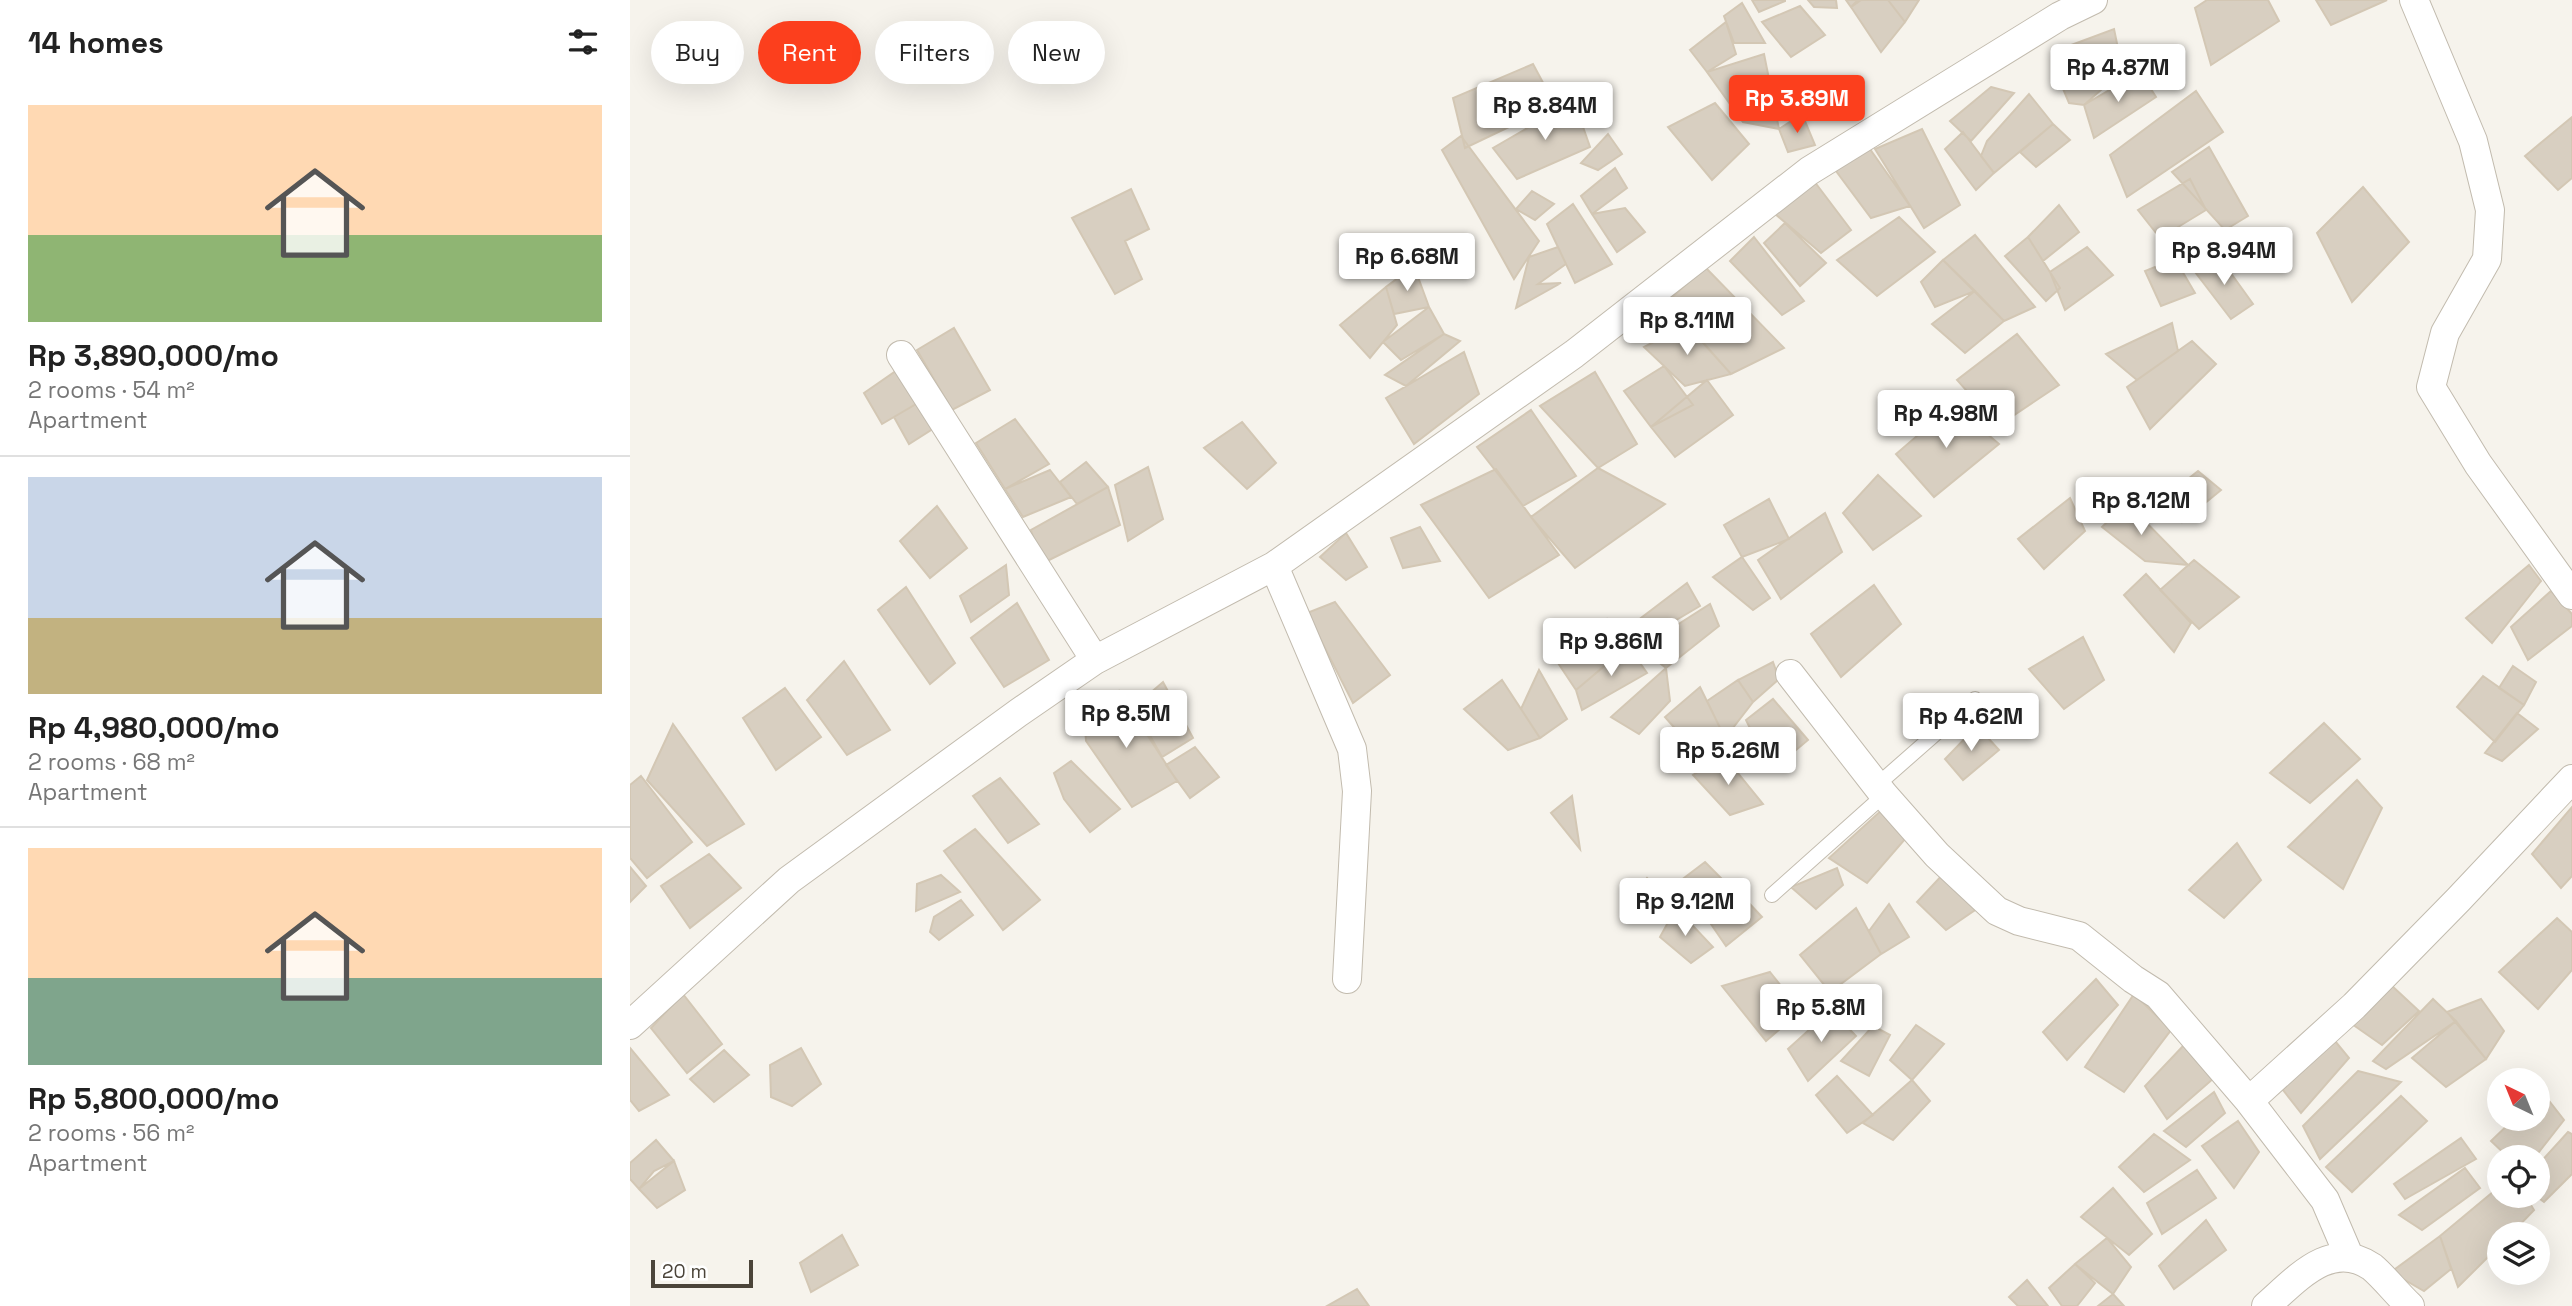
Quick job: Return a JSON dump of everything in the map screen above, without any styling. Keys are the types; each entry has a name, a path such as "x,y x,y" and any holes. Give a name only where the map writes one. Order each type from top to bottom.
{"street":[{"path":"630,1025 789,880 1095,660 1274,566 1574,354 1809,171 2060,16 2093,0"},
{"path":"2414,0 2473,141 2490,210 2487,259 2445,333 2431,387 2478,464 2572,595"},
{"path":"901,355 1095,660"},
{"path":"1274,566 1352,750 1357,792 1347,979"},
{"path":"1790,674 1880,790 1937,855 1997,911 2019,921 2079,936 2133,979 2158,995 2249,1101 2325,1200 2349,1256"},
{"path":"2249,1101 2354,1006 2572,779"},
{"path":"2266,1306 2327,1258 2349,1256 2372,1268 2410,1306"}],"lane":[{"path":"1772,895 1975,699"}],"building":[{"path":"1752,0 1785,0 1785,1 1759,12"},
{"path":"1808,0 1836,0 1837,8 1814,7"},
{"path":"1846,0 1861,0 1851,7"},
{"path":"1858,0 1888,0 1905,22 1881,52 1851,7"},
{"path":"1888,0 1919,0 1905,22"},
{"path":"2207,0 2268,0 2279,21 2211,65 2195,8"},
{"path":"2316,0 2387,0 2331,25"},
{"path":"1742,3 1765,43 1734,43 1724,16"},
{"path":"1800,6 1825,35 1791,57 1762,22"},
{"path":"1726,22 1736,54 1707,72 1690,50"},
{"path":"2114,29 2120,58 2069,72 2066,47"},
{"path":"1764,54 1779,129 1743,122 1707,72"},
{"path":"1533,64 1555,105 1465,148 1453,98"},
{"path":"2128,66 2084,105 2069,103 2061,84"},
{"path":"2140,72 2156,97 2094,138 2084,105"},
{"path":"1991,87 2014,93 1971,141 1950,121"},
{"path":"2196,91 2223,132 2127,197 2110,155"},
{"path":"2029,94 2053,124 1994,173 1981,156 1987,141"},
{"path":"1574,101 1590,147 1517,179 1493,148"},
{"path":"1715,103 1749,144 1712,180 1668,127"},
{"path":"1802,114 1815,145 1788,152 1779,129"},
{"path":"2572,117 2572,178 2558,190 2525,156"},
{"path":"2053,124 2070,140 2036,167 2020,152"},
{"path":"1922,129 1960,205 1924,228 1875,149"},
{"path":"1963,132 1994,173 1976,190 1945,149"},
{"path":"1608,134 1622,154 1598,170 1581,163"},
{"path":"1461,136 1539,241 1514,279 1442,150"},
{"path":"1865,142 1910,206 1871,218 1833,167"},
{"path":"2209,147 2248,216 2225,230 2172,172"},
{"path":"1615,168 1627,188 1592,214 1581,196"},
{"path":"2190,179 2206,210 2160,238 2138,210"},
{"path":"1814,181 1851,230 1821,253 1774,213"},
{"path":"2363,187 2409,242 2352,302 2317,233"},
{"path":"1131,189 1149,229 1125,241 1142,279 1115,294 1072,218"},
{"path":"1532,191 1554,204 1535,220 1516,209"},
{"path":"1573,204 1612,264 1575,283 1547,224"},
{"path":"2059,205 2079,232 2043,261 2028,237"},
{"path":"1625,208 1645,232 1617,252 1592,214"},
{"path":"1899,217 1935,252 1877,296 1837,260"},
{"path":"1785,223 1826,263 1800,286 1764,243"},
{"path":"1975,235 2035,307 2004,321 1943,260"},
{"path":"1754,237 1804,301 1782,315 1730,261"},
{"path":"2028,237 2060,288 2046,301 2005,256"},
{"path":"1558,247 1566,264 1538,284 1561,283 1516,308 1529,257"},
{"path":"2087,247 2113,275 2065,310 2050,272"},
{"path":"2220,258 2253,304 2231,319 2192,268"},
{"path":"2175,259 2195,293 2161,306 2145,271"},
{"path":"1943,260 1975,291 1935,307 1921,282"},
{"path":"1414,266 1429,307 1394,314 1386,287"},
{"path":"1705,267 1784,348 1731,374 1667,302"},
{"path":"1386,287 1397,325 1370,358 1340,325"},
{"path":"1975,291 2004,321 1965,353 1932,324"},
{"path":"1429,307 1444,334 1401,360 1383,342"},
{"path":"2172,323 2178,351 2137,380 2106,354"},
{"path":"1687,325 1731,374 1685,386 1644,347"},
{"path":"954,328 990,390 952,410 917,350"},
{"path":"1444,334 1460,341 1406,386 1385,375"},
{"path":"2017,334 2059,385 1998,426 1957,380"},
{"path":"2192,341 2216,364 2150,429 2127,387"},
{"path":"1464,352 1479,394 1414,444 1386,398"},
{"path":"903,366 921,401 882,424 864,393"},
{"path":"1664,366 1693,405 1651,427 1624,391"},
{"path":"1595,372 1637,444 1598,468 1540,406"},
{"path":"1707,380 1733,415 1675,457 1651,427"},
{"path":"921,401 939,425 909,444 894,417"},
{"path":"1953,405 1999,444 1934,497 1896,454"},
{"path":"1531,410 1576,476 1523,506 1477,447"},
{"path":"1015,419 1049,464 1005,489 976,443"},
{"path":"1242,422 1276,463 1247,489 1204,448"},
{"path":"1086,462 1108,487 1077,504 1060,482"},
{"path":"1148,467 1163,519 1128,541 1115,485"},
{"path":"1598,468 1665,504 1575,568 1531,517"},
{"path":"1496,469 1559,555 1489,598 1421,505"},
{"path":"1050,470 1071,497 1023,517 1005,489"},
{"path":"2198,471 2221,490 2182,522 2163,499"},
{"path":"1878,475 1921,516 1873,550 1843,513"},
{"path":"1108,487 1120,525 1041,564 1031,530"},
{"path":"2070,498 2085,531 2044,569 2018,539"},
{"path":"1769,499 1789,539 1742,557 1724,525"},
{"path":"2127,503 2188,565 2145,561 2102,527"},
{"path":"937,506 967,548 930,578 900,541"},
{"path":"1825,513 1842,552 1781,599 1758,560"},
{"path":"1420,527 1440,561 1403,568 1391,538"},
{"path":"1346,533 1367,567 1346,580 1320,557"},
{"path":"1742,557 1770,598 1753,610 1713,577"},
{"path":"2194,560 2239,597 2199,629 2160,590"},
{"path":"1006,565 1009,595 971,622 960,596"},
{"path":"2529,565 2541,581 2492,643 2466,618"},
{"path":"2146,574 2191,623 2174,652 2124,595"},
{"path":"1687,583 1700,606 1649,636 1633,624"},
{"path":"1874,585 1901,624 1841,677 1811,634"},
{"path":"906,587 955,663 930,684 878,610"},
{"path":"2551,591 2572,614 2572,626 2528,660 2511,627"},
{"path":"1335,602 1390,675 1353,703 1307,613"},
{"path":"1017,603 1049,660 1004,687 971,638"},
{"path":"1710,604 1719,626 1666,668 1641,648"},
{"path":"1607,619 1628,646 1576,690 1556,660"},
{"path":"2083,637 2104,680 2064,709 2029,669"},
{"path":"1628,646 1647,673 1582,710 1576,690"},
{"path":"844,661 890,730 847,755 807,700"},
{"path":"1773,662 1779,679 1753,702 1738,680"},
{"path":"2513,666 2536,682 2524,705 2499,688"},
{"path":"1666,668 1670,701 1639,734 1611,717"},
{"path":"1539,670 1567,719 1540,738 1521,709"},
{"path":"2483,676 2524,705 2495,742 2457,707"},
{"path":"1502,680 1540,738 1508,750 1464,709"},
{"path":"1738,680 1753,702 1725,738 1707,701"},
{"path":"1163,682 1193,738 1162,757 1134,707"},
{"path":"1700,687 1725,738 1702,759 1665,717"},
{"path":"785,688 821,737 776,770 743,718"},
{"path":"1119,691 1177,781 1132,807 1086,741 1084,715"},
{"path":"1773,699 1808,740 1771,771 1746,720"},
{"path":"2517,713 2538,729 2502,761 2485,753"},
{"path":"2324,723 2360,759 2310,803 2270,773"},
{"path":"673,724 744,824 707,846 647,780"},
{"path":"1977,726 1999,750 1963,780 1945,759"},
{"path":"1195,747 1219,777 1190,798 1166,765"},
{"path":"1724,756 1763,804 1730,815 1693,775"},
{"path":"1071,761 1120,809 1090,832 1064,799 1054,773"},
{"path":"641,776 692,842 647,878 630,858 630,785"},
{"path":"1000,778 1039,824 1008,843 973,796"},
{"path":"2357,780 2382,808 2343,889 2288,847"},
{"path":"1572,796 1580,849 1551,813"},
{"path":"2572,807 2572,876 2561,888 2532,854"},
{"path":"1884,808 1906,838 1867,883 1829,858"},
{"path":"975,829 1040,900 1003,930 944,851"},
{"path":"2237,843 2261,880 2224,918 2189,890"},
{"path":"709,854 741,888 690,928 661,886"},
{"path":"1705,862 1723,880 1689,922 1663,894"},
{"path":"630,867 646,886 630,902"},
{"path":"1837,868 1843,885 1816,909 1791,887"},
{"path":"1946,871 1978,908 1946,930 1917,902"},
{"path":"941,875 960,892 916,911 917,884"},
{"path":"1647,878 1676,908 1652,919 1629,901"},
{"path":"1731,884 1762,917 1726,946 1702,911"},
{"path":"961,900 973,915 939,940 930,932 934,917"},
{"path":"1889,904 1909,937 1881,954 1869,931"},
{"path":"1676,908 1713,947 1691,963 1660,937"},
{"path":"1856,908 1881,954 1830,992 1800,955"},
{"path":"2557,918 2572,932 2572,970 2538,1009 2499,972"},
{"path":"1770,972 1801,1011 1766,1041 1722,986"},
{"path":"2096,979 2118,1005 2067,1060 2043,1032"},
{"path":"2391,985 2419,1011 2382,1045 2349,1022"},
{"path":"683,994 722,1044 687,1073 651,1028"},
{"path":"2134,994 2171,1030 2124,1092 2085,1067"},
{"path":"2433,999 2456,1021 2386,1069 2373,1061"},
{"path":"2481,999 2504,1031 2486,1059 2447,1012"},
{"path":"1831,1010 1856,1036 1808,1081 1788,1049"},
{"path":"2456,1021 2486,1059 2446,1087 2412,1058"},
{"path":"1916,1025 1944,1044 1912,1080 1890,1060"},
{"path":"1873,1026 1890,1035 1869,1076 1841,1061"},
{"path":"2326,1030 2349,1058 2301,1113 2269,1072"},
{"path":"2184,1045 2214,1078 2167,1119 2145,1086"},
{"path":"630,1048 669,1095 639,1111 630,1100"},
{"path":"801,1048 821,1084 792,1106 771,1097 770,1065"},
{"path":"724,1050 749,1075 714,1102 690,1079"},
{"path":"2358,1071 2401,1082 2320,1159 2303,1126"},
{"path":"1837,1076 1873,1115 1847,1133 1816,1095"},
{"path":"1912,1080 1930,1101 1893,1140 1863,1123"},
{"path":"2214,1092 2225,1113 2186,1147 2164,1131"},
{"path":"2401,1096 2427,1121 2352,1192 2326,1167"},
{"path":"2550,1102 2564,1120 2544,1145 2495,1145 2491,1141 2501,1131 2550,1131"},
{"path":"2238,1121 2259,1152 2234,1188 2202,1146"},
{"path":"2568,1132 2572,1134 2572,1174 2550,1196 2550,1152"},
{"path":"2154,1134 2190,1160 2144,1192 2119,1167"},
{"path":"2461,1138 2476,1159 2405,1199 2394,1184"},
{"path":"656,1140 674,1161 654,1171 639,1189 630,1179 630,1163"},
{"path":"674,1161 685,1190 657,1208 639,1189"},
{"path":"2465,1168 2480,1188 2422,1230 2399,1215"},
{"path":"2197,1170 2216,1198 2162,1234 2147,1203"},
{"path":"2113,1188 2152,1234 2129,1255 2081,1217"},
{"path":"2487,1197 2487,1208 2534,1210 2522,1222 2487,1222 2487,1258 2458,1287 2440,1236"},
{"path":"2206,1220 2226,1250 2174,1289 2159,1266"},
{"path":"842,1235 858,1265 811,1292 800,1263"},
{"path":"2440,1236 2451,1269 2424,1291 2391,1272"},
{"path":"2107,1238 2131,1267 2113,1294 2075,1264"},
{"path":"2075,1264 2095,1283 2077,1306 2062,1306 2049,1288"},
{"path":"2027,1280 2048,1306 2018,1306 2009,1297"},
{"path":"1357,1289 1369,1306 1327,1306"},
{"path":"2113,1294 2124,1306 2098,1306"}]}
